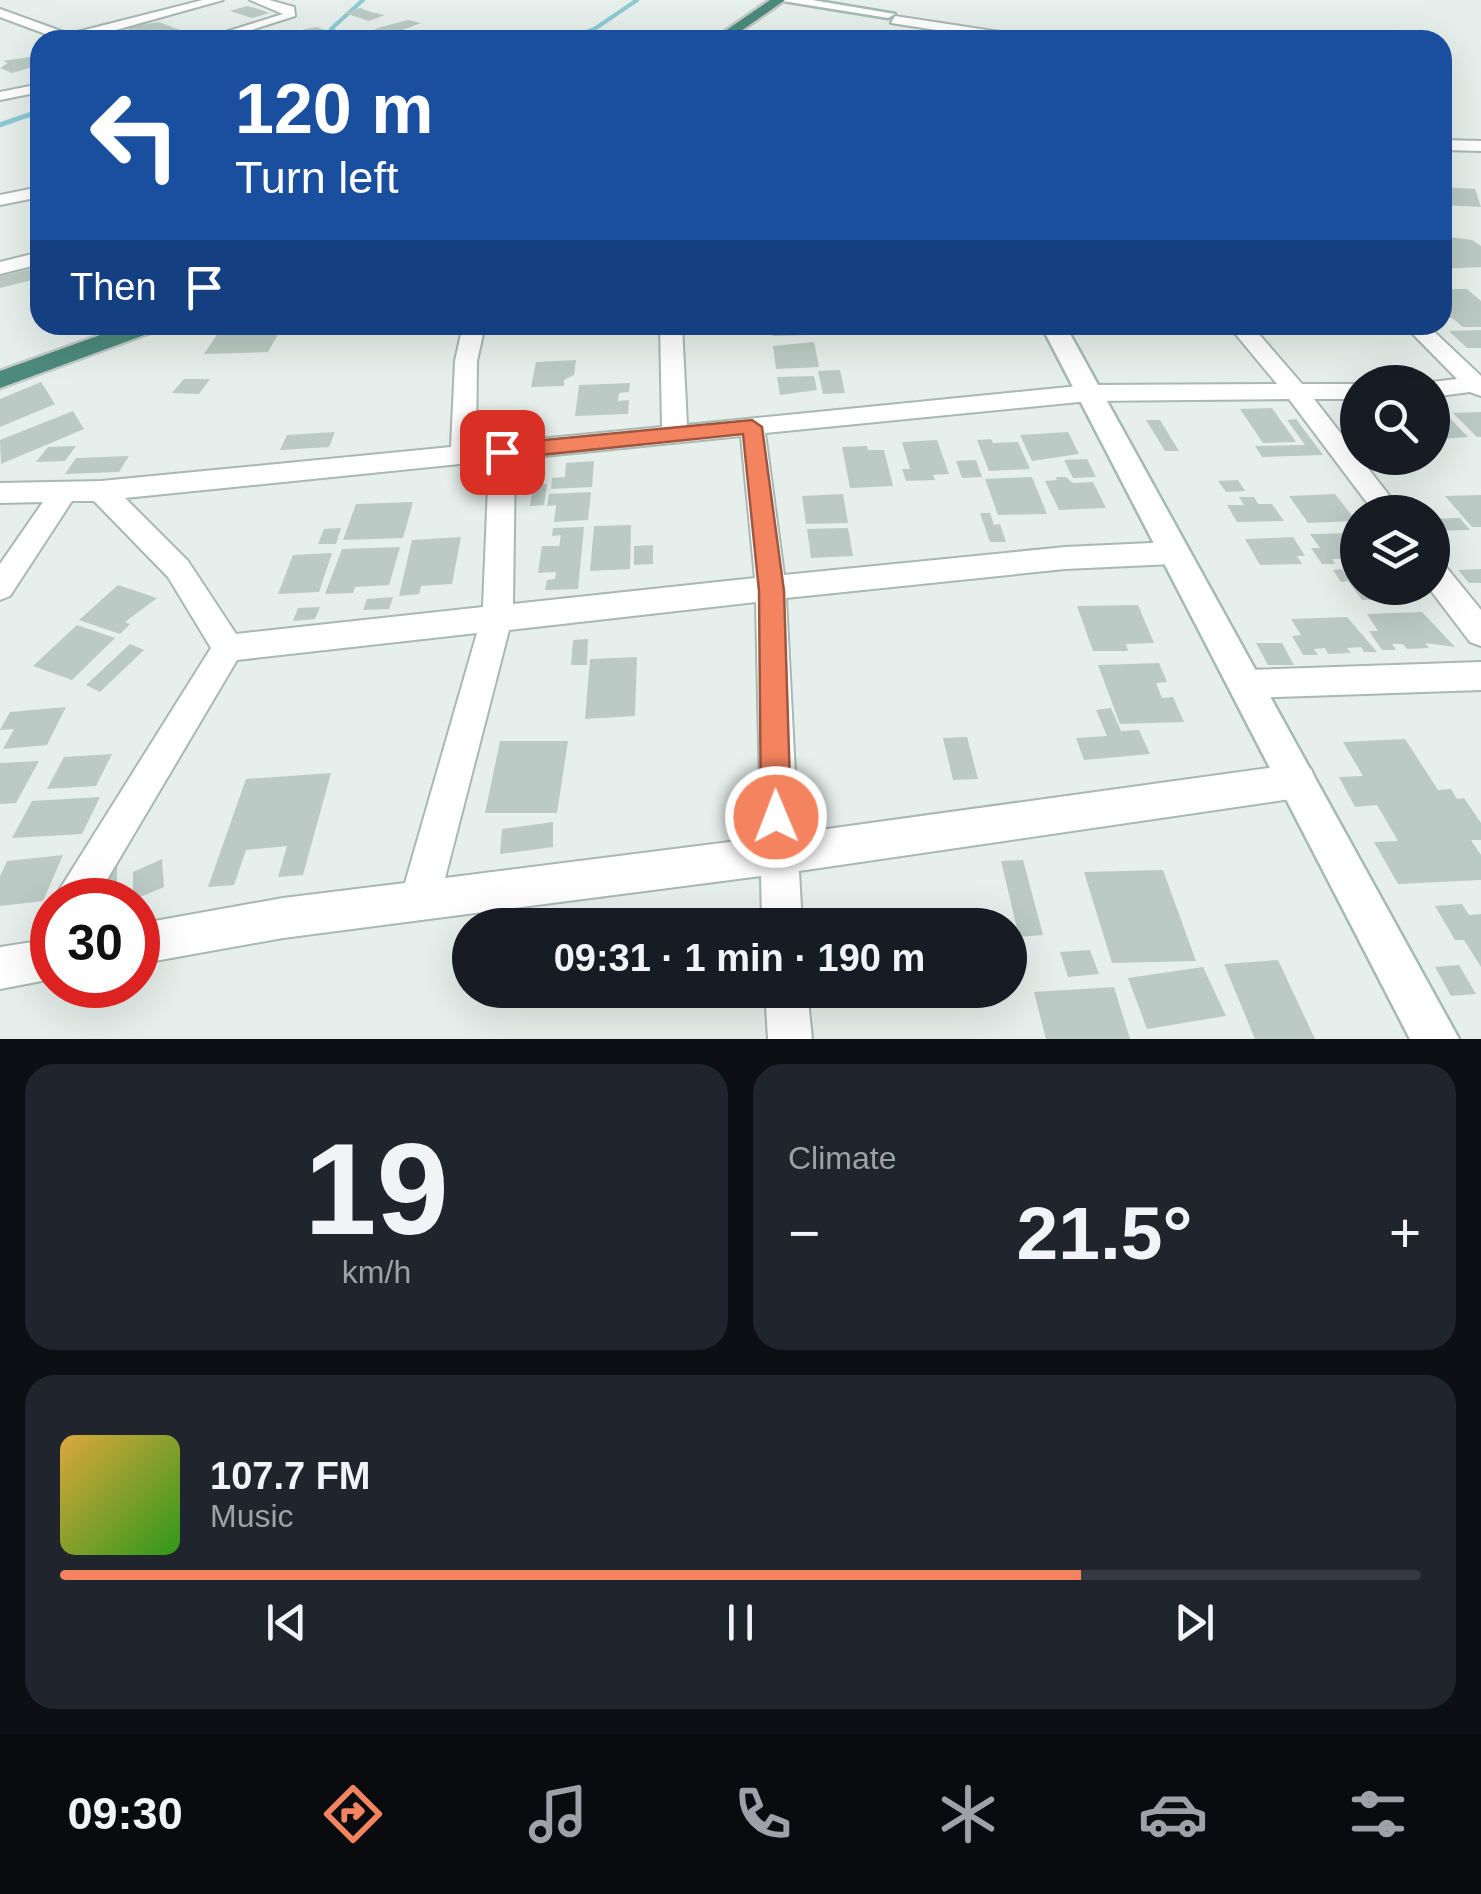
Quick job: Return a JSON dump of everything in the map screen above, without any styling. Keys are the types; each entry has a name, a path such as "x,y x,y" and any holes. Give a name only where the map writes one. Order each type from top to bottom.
{"highway":[{"path":"734,30 779,0"},
{"path":"0,380 123,335"}],"main road":[{"path":"779,0 838,10 886,10"},
{"path":"1058,335 1435,1039"}],"street":[{"path":"106,30 218,0"},
{"path":"241,30 289,16 290,10 256,0"},
{"path":"886,10 957,30"},
{"path":"886,10 920,11 959,30"},
{"path":"0,13 51,30"},
{"path":"0,26 27,20"},
{"path":"0,96 30,90"},
{"path":"1452,145 1481,146"},
{"path":"0,200 30,194"},
{"path":"0,268 30,260"},
{"path":"463,455 466,362 472,335"},
{"path":"671,335 675,434"},
{"path":"1248,335 1376,495"},
{"path":"1426,335 1479,386"},
{"path":"1450,388 1479,386"},
{"path":"0,494 66,489 101,491 1089,393 1340,391"},
{"path":"752,427 772,591 781,908"},
{"path":"418,901 498,615 502,452"},
{"path":"0,588 66,489"},
{"path":"101,491 178,569 228,648"},
{"path":"228,648 498,615 772,591 1065,558 1172,553"},
{"path":"1450,593 1481,633"},
{"path":"87,878 228,648"},
{"path":"1247,684 1481,676"},
{"path":"160,940 283,918 777,855 1298,781"},
{"path":"787,1008 790,1039"}],"building":[{"path":"247,6 269,13 252,18 230,11"},
{"path":"360,8 385,15 369,21 344,13"},
{"path":"408,20 421,23 403,30 374,29"},
{"path":"159,22 180,30 130,30 122,28"},
{"path":"30,57 30,68 12,73 0,68 8,63 3,61"},
{"path":"1452,188 1475,189 1481,207 1452,206"},
{"path":"1452,237 1472,240 1481,246 1481,267 1452,268"},
{"path":"30,269 30,280 0,288 0,276"},
{"path":"1452,289 1467,289 1481,301 1481,327 1463,327 1452,318"},
{"path":"1481,330 1481,348 1467,348 1452,331"},
{"path":"217,335 278,335 268,352 204,354"},
{"path":"814,342 819,367 776,369 773,346"},
{"path":"576,360 574,375 564,380 564,386 531,387 536,362"},
{"path":"840,370 845,393 823,394 818,371"},
{"path":"814,376 817,390 780,395 777,377"},
{"path":"184,379 210,379 199,394 172,393"},
{"path":"41,382 55,404 0,427 0,399"},
{"path":"630,383 629,392 619,393 618,401 629,400 628,414 575,416 579,385"},
{"path":"1272,408 1296,442 1263,443 1240,409"},
{"path":"73,411 84,429 1,464 0,440"},
{"path":"1481,412 1481,437 1453,413"},
{"path":"1450,418 1468,437 1450,438"},
{"path":"1296,419 1323,455 1262,457 1255,446 1305,445 1287,420"},
{"path":"1146,420 1160,420 1179,451 1165,451"},
{"path":"335,432 329,447 280,450 287,435"},
{"path":"1068,432 1079,454 1032,461 1020,435"},
{"path":"991,439 993,443 1018,442 1030,469 989,471 977,440"},
{"path":"937,440 949,474 933,475 935,480 906,481 902,469 910,469 902,442"},
{"path":"76,446 65,461 36,462 48,447"},
{"path":"867,446 868,450 884,450 893,486 850,488 842,447"},
{"path":"129,456 119,472 65,474 76,458"},
{"path":"1087,459 1096,477 1073,478 1064,460"},
{"path":"976,460 982,477 962,478 956,461"},
{"path":"594,461 592,487 551,489 552,478 565,477 566,463"},
{"path":"1032,477 1047,514 998,515 985,479"},
{"path":"1056,477 1066,477 1073,483 1093,482 1106,508 1059,510 1045,481 1057,480"},
{"path":"1238,480 1245,491 1226,492 1218,481"},
{"path":"547,484 544,505 530,506 533,485"},
{"path":"591,492 588,520 554,522 556,505 547,506 549,494"},
{"path":"843,494 848,523 806,524 802,496"},
{"path":"1335,494 1340,500 1340,522 1308,523 1289,496"},
{"path":"1481,495 1481,527 1472,527 1450,502 1450,496"},
{"path":"1239,497 1254,497 1258,504 1272,504 1284,521 1237,522 1227,505 1244,505"},
{"path":"413,502 403,538 343,540 356,504"},
{"path":"980,513 990,513 994,525 1000,524 1006,542 990,542"},
{"path":"1450,518 1460,518 1470,530 1450,531"},
{"path":"631,525 630,569 590,571 594,526"},
{"path":"584,527 578,589 545,590 547,580 555,579 556,572 538,573 542,546 559,546 561,535 552,536 553,528"},
{"path":"341,528 336,544 318,544 324,529"},
{"path":"848,528 853,556 811,558 807,529"},
{"path":"1340,533 1340,559 1332,559 1335,564 1322,564 1311,548 1320,548 1310,534"},
{"path":"461,537 452,584 421,586 419,594 399,596 412,540"},
{"path":"1293,537 1305,556 1297,556 1302,564 1260,565 1245,539"},
{"path":"653,545 653,564 634,565 634,546"},
{"path":"400,547 389,585 325,594 342,549"},
{"path":"332,553 319,592 278,594 293,555"},
{"path":"1481,569 1481,583 1469,583 1458,570"},
{"path":"118,585 157,598 125,622 130,624 120,634 79,620"},
{"path":"393,597 389,609 363,610 367,599"},
{"path":"1138,605 1154,643 1126,644 1128,651 1093,651 1077,606"},
{"path":"320,607 315,619 293,621 298,608"},
{"path":"1422,612 1455,647 1425,643 1429,648 1407,649 1403,644 1392,644 1396,650 1382,650 1369,631 1378,631 1367,614"},
{"path":"1347,617 1377,652 1364,652 1361,647 1347,648 1351,653 1328,654 1325,648 1314,649 1318,655 1303,655 1292,636 1301,635 1291,619"},
{"path":"77,625 115,638 72,680 33,666"},
{"path":"588,639 587,665 571,665 573,640"},
{"path":"1256,643 1282,643 1294,665 1268,665"},
{"path":"130,644 144,650 100,692 86,685"},
{"path":"637,657 635,716 585,719 590,659"},
{"path":"1159,663 1167,682 1156,683 1162,698 1173,697 1184,722 1120,724 1098,665"},
{"path":"66,707 47,745 3,749 14,729 0,730 10,712"},
{"path":"1111,708 1121,731 1139,730 1150,754 1084,760 1076,738 1107,736 1096,710"},
{"path":"967,737 978,779 953,780 943,738"},
{"path":"1405,739 1438,790 1451,789 1457,799 1464,798 1481,823 1481,840 1471,840 1481,855 1481,880 1398,884 1374,842 1398,841 1377,805 1355,807 1339,777 1363,776 1343,742"},
{"path":"500,741 568,741 557,813 485,813"},
{"path":"112,754 96,786 47,789 64,757"},
{"path":"39,761 16,803 0,804 0,763"},
{"path":"331,773 303,875 278,877 287,846 246,850 234,885 208,887 246,779"},
{"path":"100,797 82,834 12,838 32,801"},
{"path":"553,822 553,847 500,854 502,829"},
{"path":"63,855 53,878 30,878 30,903 0,906 0,876 7,861"},
{"path":"162,859 164,887 160,889 160,878 133,878 133,872"},
{"path":"1023,860 1043,935 1027,936 1027,908 1012,908 1001,861"},
{"path":"117,867 117,878 91,878"},
{"path":"1163,870 1196,961 1112,963 1084,872"},
{"path":"1462,904 1469,915 1481,914 1481,967 1464,940 1455,940 1435,906"},
{"path":"1090,950 1099,974 1068,977 1060,952"},
{"path":"1278,960 1315,1039 1255,1039 1224,964"},
{"path":"1459,965 1476,994 1451,996 1435,967"},
{"path":"1203,967 1226,1016 1147,1029 1128,978"},
{"path":"1114,987 1130,1039 1046,1039 1034,992"}],"waterway":[{"path":"333,30 363,0"},
{"path":"591,30 637,0"},
{"path":"0,125 30,114"}],"route":[{"path":"502,452 752,427 772,591 776,817"}]}
